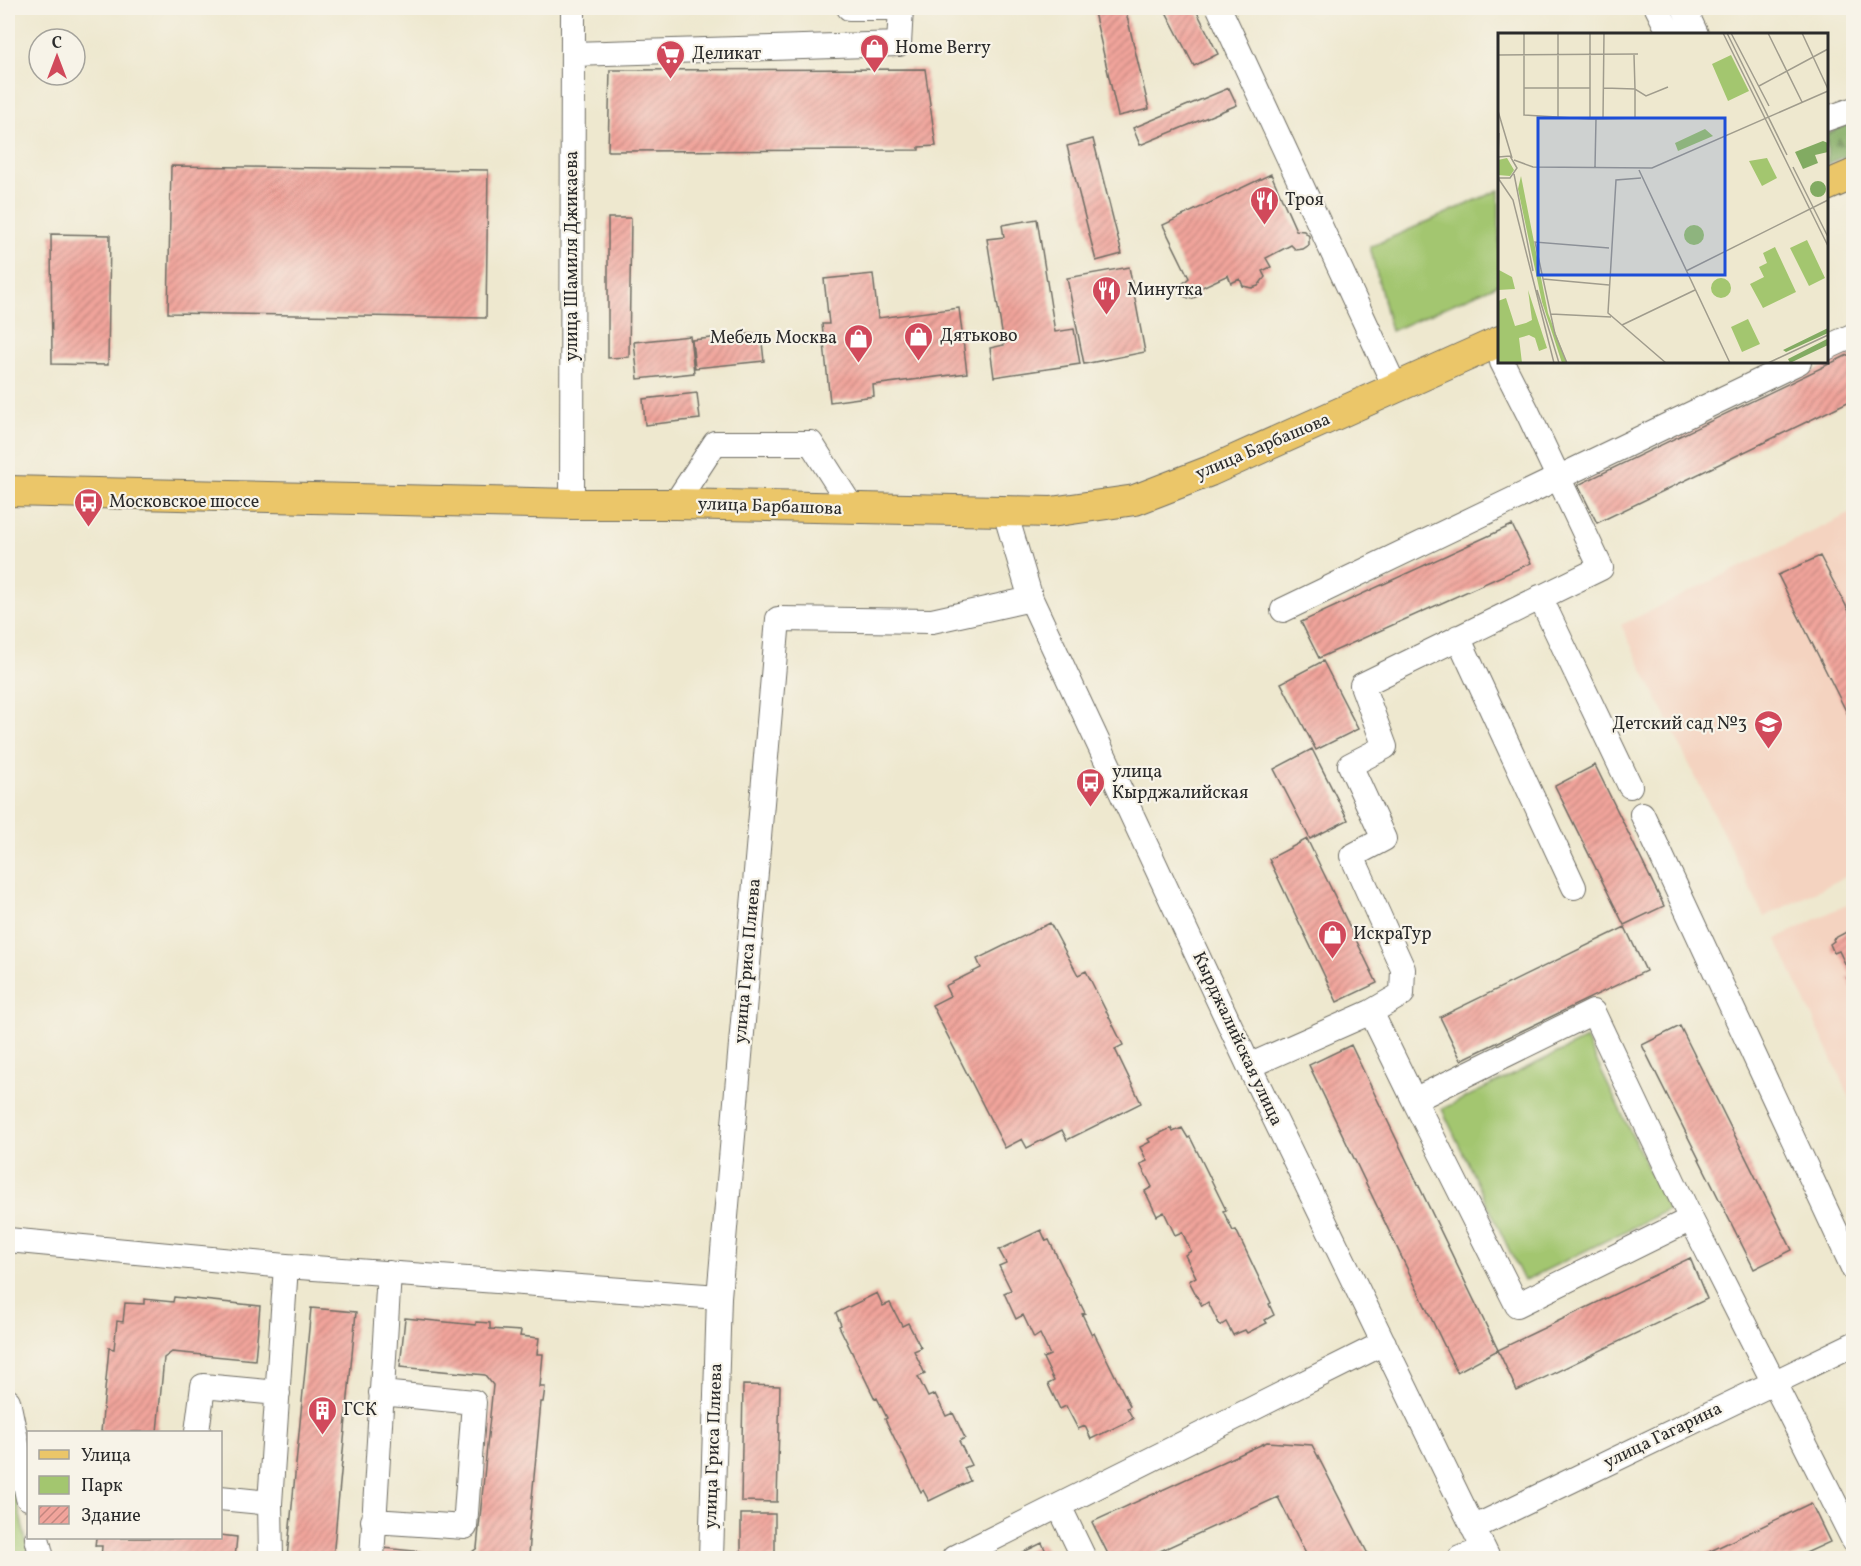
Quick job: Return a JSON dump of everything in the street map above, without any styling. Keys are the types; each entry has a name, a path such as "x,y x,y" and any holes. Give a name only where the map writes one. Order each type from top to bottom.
{"main road":[{"path":"1828,186 1854,174"},
{"name":"улица Барбашова","path":"8,491 1051,512 1136,500 1210,471 1396,389 1498,351"}],"street":[{"name":"улица Шамиля Джикаева","path":"572,504 573,8"},
{"path":"573,54 899,44 902,8 849,8"},
{"path":"1219,8 1396,389"},
{"path":"1657,8 1670,33"},
{"path":"1684,8 1696,33"},
{"path":"1828,119 1854,109"},
{"path":"1828,348 1854,335"},
{"path":"1249,1066 1371,1012 1402,994 1403,969 1352,856 1384,839 1350,765 1385,747 1362,685 1600,568 1504,363"},
{"path":"1283,610 1797,363"},
{"path":"675,504 715,443 811,443 853,509"},
{"name":"Кырджалийская улица","path":"1005,512 1031,599 1249,1066 1486,1554"},
{"path":"1540,597 1630,786"},
{"name":"улица Гриса Плиева","path":"711,1558 719,1297 778,619 932,621 1031,599"},
{"path":"1458,637 1574,887"},
{"path":"1642,813 1854,1270"},
{"path":"1371,1012 1517,1305 1691,1219"},
{"path":"1414,1100 1593,1012 1691,1219 1854,1541"},
{"path":"8,1240 286,1266 719,1297"},
{"path":"271,1558 270,1503 286,1266"},
{"path":"372,1558 389,1273"},
{"path":"954,1558 1384,1343"},
{"name":"улица Гагарина","path":"1473,1528 1854,1344"},
{"path":"197,1431 203,1386 278,1392"},
{"path":"373,1521 465,1527 474,1402 381,1393"},
{"path":"8,1401 27,1493"},
{"path":"222,1498 270,1503"},
{"path":"1059,1506 1084,1558"},
{"path":"37,1539 42,1558"},
{"path":"1460,1558 1486,1554"},
{"path":"1848,1558 1854,1556"}],"shaded area":[{"name":"Детский сад №3","path":"1853,512 1853,873 1764,917 1621,625"},
{"path":"1853,901 1853,1104 1776,939"}],"green space":[{"path":"1853,122 1853,153 1828,164 1828,134"},
{"path":"1498,190 1498,284 1391,331 1370,247"},
{"path":"1586,1039 1668,1210 1524,1281 1442,1109"},
{"path":"8,1462 30,1558 8,1558"}],"building":[{"path":"1093,8 1125,8 1149,109 1118,116"},
{"path":"1164,8 1195,8 1218,54 1194,66"},
{"path":"925,69 936,146 919,147 919,150 608,151 610,70"},
{"path":"1229,88 1237,105 1140,145 1133,128"},
{"path":"1093,139 1122,254 1096,261 1067,146"},
{"path":"171,166 488,170 486,318 168,313"},
{"path":"1271,174 1296,230 1304,231 1309,236 1309,245 1296,250 1291,245 1266,258 1271,267 1262,271 1265,277 1258,286 1252,288 1243,286 1240,279 1231,283 1228,275 1200,288 1198,296 1191,299 1181,295 1181,285 1189,278 1163,225"},
{"path":"608,218 631,218 629,357 608,358"},
{"path":"1037,219 1055,332 1074,329 1080,364 994,377 990,348 1004,345 987,239 1004,237 1002,225"},
{"path":"51,234 110,235 108,365 52,364"},
{"name":"Минутка","path":"1129,267 1145,352 1084,364 1067,278"},
{"path":"873,274 878,318 959,308 967,373 873,385 874,396 830,402 822,324 829,324 824,279"},
{"path":"761,333 764,361 695,368 692,340"},
{"path":"690,336 694,373 638,379 634,342"},
{"path":"1854,352 1854,399 1597,523 1578,485"},
{"path":"697,393 700,419 645,425 643,399"},
{"path":"1512,525 1531,563 1319,658 1301,622"},
{"path":"1820,556 1854,621 1854,727 1778,575"},
{"path":"1323,661 1358,729 1316,750 1281,683"},
{"path":"1312,749 1348,820 1310,839 1274,769"},
{"path":"1595,765 1664,906 1624,925 1555,786"},
{"path":"1307,839 1377,983 1337,1002 1269,859"},
{"path":"1050,923 1078,975 1086,971 1123,1045 1115,1049 1141,1103 1067,1140 1062,1130 1027,1148 1022,1139 1005,1148 932,1005 950,996 945,986 981,968 977,959"},
{"path":"1625,927 1646,971 1461,1060 1440,1017"},
{"path":"1854,928 1854,987 1852,988 1847,978 1851,976 1839,951 1834,953 1830,944 1834,941 1833,939"},
{"path":"1680,1026 1792,1250 1754,1269 1642,1045"},
{"path":"1351,1045 1498,1350 1457,1372 1309,1065"},
{"path":"1171,1128 1173,1132 1182,1128 1188,1138 1190,1137 1226,1210 1223,1211 1233,1231 1236,1230 1271,1303 1269,1304 1274,1315 1265,1320 1267,1323 1247,1333 1245,1330 1233,1335 1226,1322 1220,1326 1208,1302 1202,1306 1189,1281 1196,1277 1185,1255 1191,1251 1182,1232 1175,1235 1164,1212 1157,1216 1145,1191 1152,1187 1140,1164 1147,1161 1140,1147 1150,1142 1148,1139"},
{"path":"1041,1230 1046,1241 1049,1240 1085,1313 1082,1314 1092,1335 1094,1333 1130,1406 1127,1408 1133,1419 1091,1439 1085,1426 1078,1429 1066,1406 1060,1409 1048,1384 1054,1381 1043,1358 1050,1355 1040,1334 1034,1338 1023,1315 1016,1319 1004,1293 1011,1290 999,1266 1006,1263 999,1250"},
{"path":"1690,1258 1707,1299 1517,1391 1498,1350"},
{"path":"877,1293 883,1306 890,1303 902,1326 908,1323 921,1348 914,1351 925,1374 918,1377 928,1397 935,1394 946,1416 953,1413 965,1438 959,1441 971,1465 964,1468 970,1481 929,1501 923,1490 921,1492 885,1419 887,1418 877,1398 875,1399 839,1326 841,1325 836,1313"},
{"path":"174,1297 260,1306 255,1360 172,1352 164,1358 157,1431 101,1431 109,1348 114,1349 117,1321 123,1322 125,1303 144,1304 144,1299 173,1302"},
{"name":"ГСК","path":"311,1308 356,1312 333,1558 287,1558"},
{"path":"405,1318 476,1325 476,1322 490,1323 490,1329 521,1331 520,1336 539,1338 537,1354 543,1354 540,1387 545,1387 543,1402 541,1402 528,1541 530,1541 529,1556 524,1555 523,1558 382,1558 383,1548 467,1556 477,1548 493,1385 485,1375 400,1367"},
{"path":"743,1385 780,1386 777,1502 741,1501"},
{"path":"1267,1442 1312,1445 1370,1558 1308,1558 1278,1497 1145,1558 1110,1558 1092,1522"},
{"path":"1811,1503 1830,1542 1795,1558 1696,1558"},
{"path":"741,1514 775,1514 775,1558 741,1558"},
{"path":"222,1535 237,1537 235,1558 101,1558 102,1546 95,1546 96,1539 222,1539"},
{"path":"1042,1543 1049,1558 1011,1558"}],"place":[{"name":"Home Berry","path":"874,74"},
{"name":"Деликат","path":"671,80"},
{"name":"Троя","path":"1264,226"},
{"name":"Минутка","path":"1106,316"},
{"name":"Дятьково","path":"919,362"},
{"name":"Мебель Москва","path":"858,364"},
{"name":"Московское шоссе","path":"88,528"},
{"name":"Детский сад №3","path":"1768,750"},
{"name":"улица Кырджалийская","path":"1091,808"},
{"name":"ИскраТур","path":"1332,960"},
{"name":"ГСК","path":"322,1436"}]}
